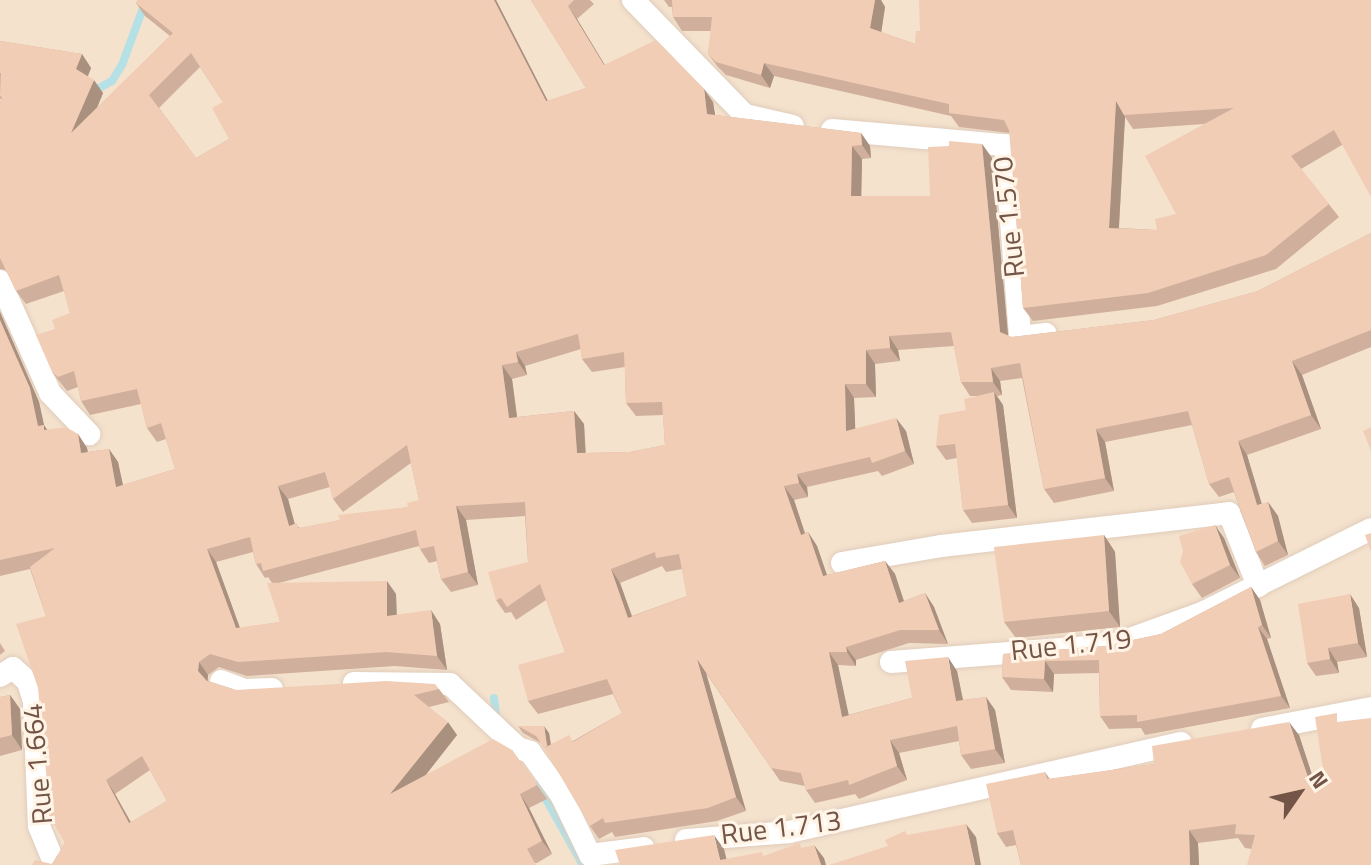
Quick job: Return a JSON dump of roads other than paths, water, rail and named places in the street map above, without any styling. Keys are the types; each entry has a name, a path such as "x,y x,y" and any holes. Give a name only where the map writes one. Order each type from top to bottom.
{"street":[{"name":"Rue 1.570","path":"633,0 745,115 771,123 1005,145 1020,337 1066,332"},
{"path":"0,281 50,393 89,434"},
{"path":"842,563 941,546 1229,513 1258,586"},
{"name":"Rue 1.719","path":"891,662 1113,645 1190,618 1371,529"},
{"name":"Rue 1.664","path":"7,672 28,682 37,715 39,826 55,865"},
{"name":"Rue 1.713","path":"330,684 396,680 450,684 518,748 530,752 561,795 593,860 720,835 789,832 1209,738"},
{"path":"221,681 245,690 300,689"},
{"path":"1239,733 1371,708"}],"waterway":[{"path":"92,92 112,81 122,65 146,0"},
{"path":"494,698 497,723"},
{"path":"539,776 542,792 583,865"}]}
